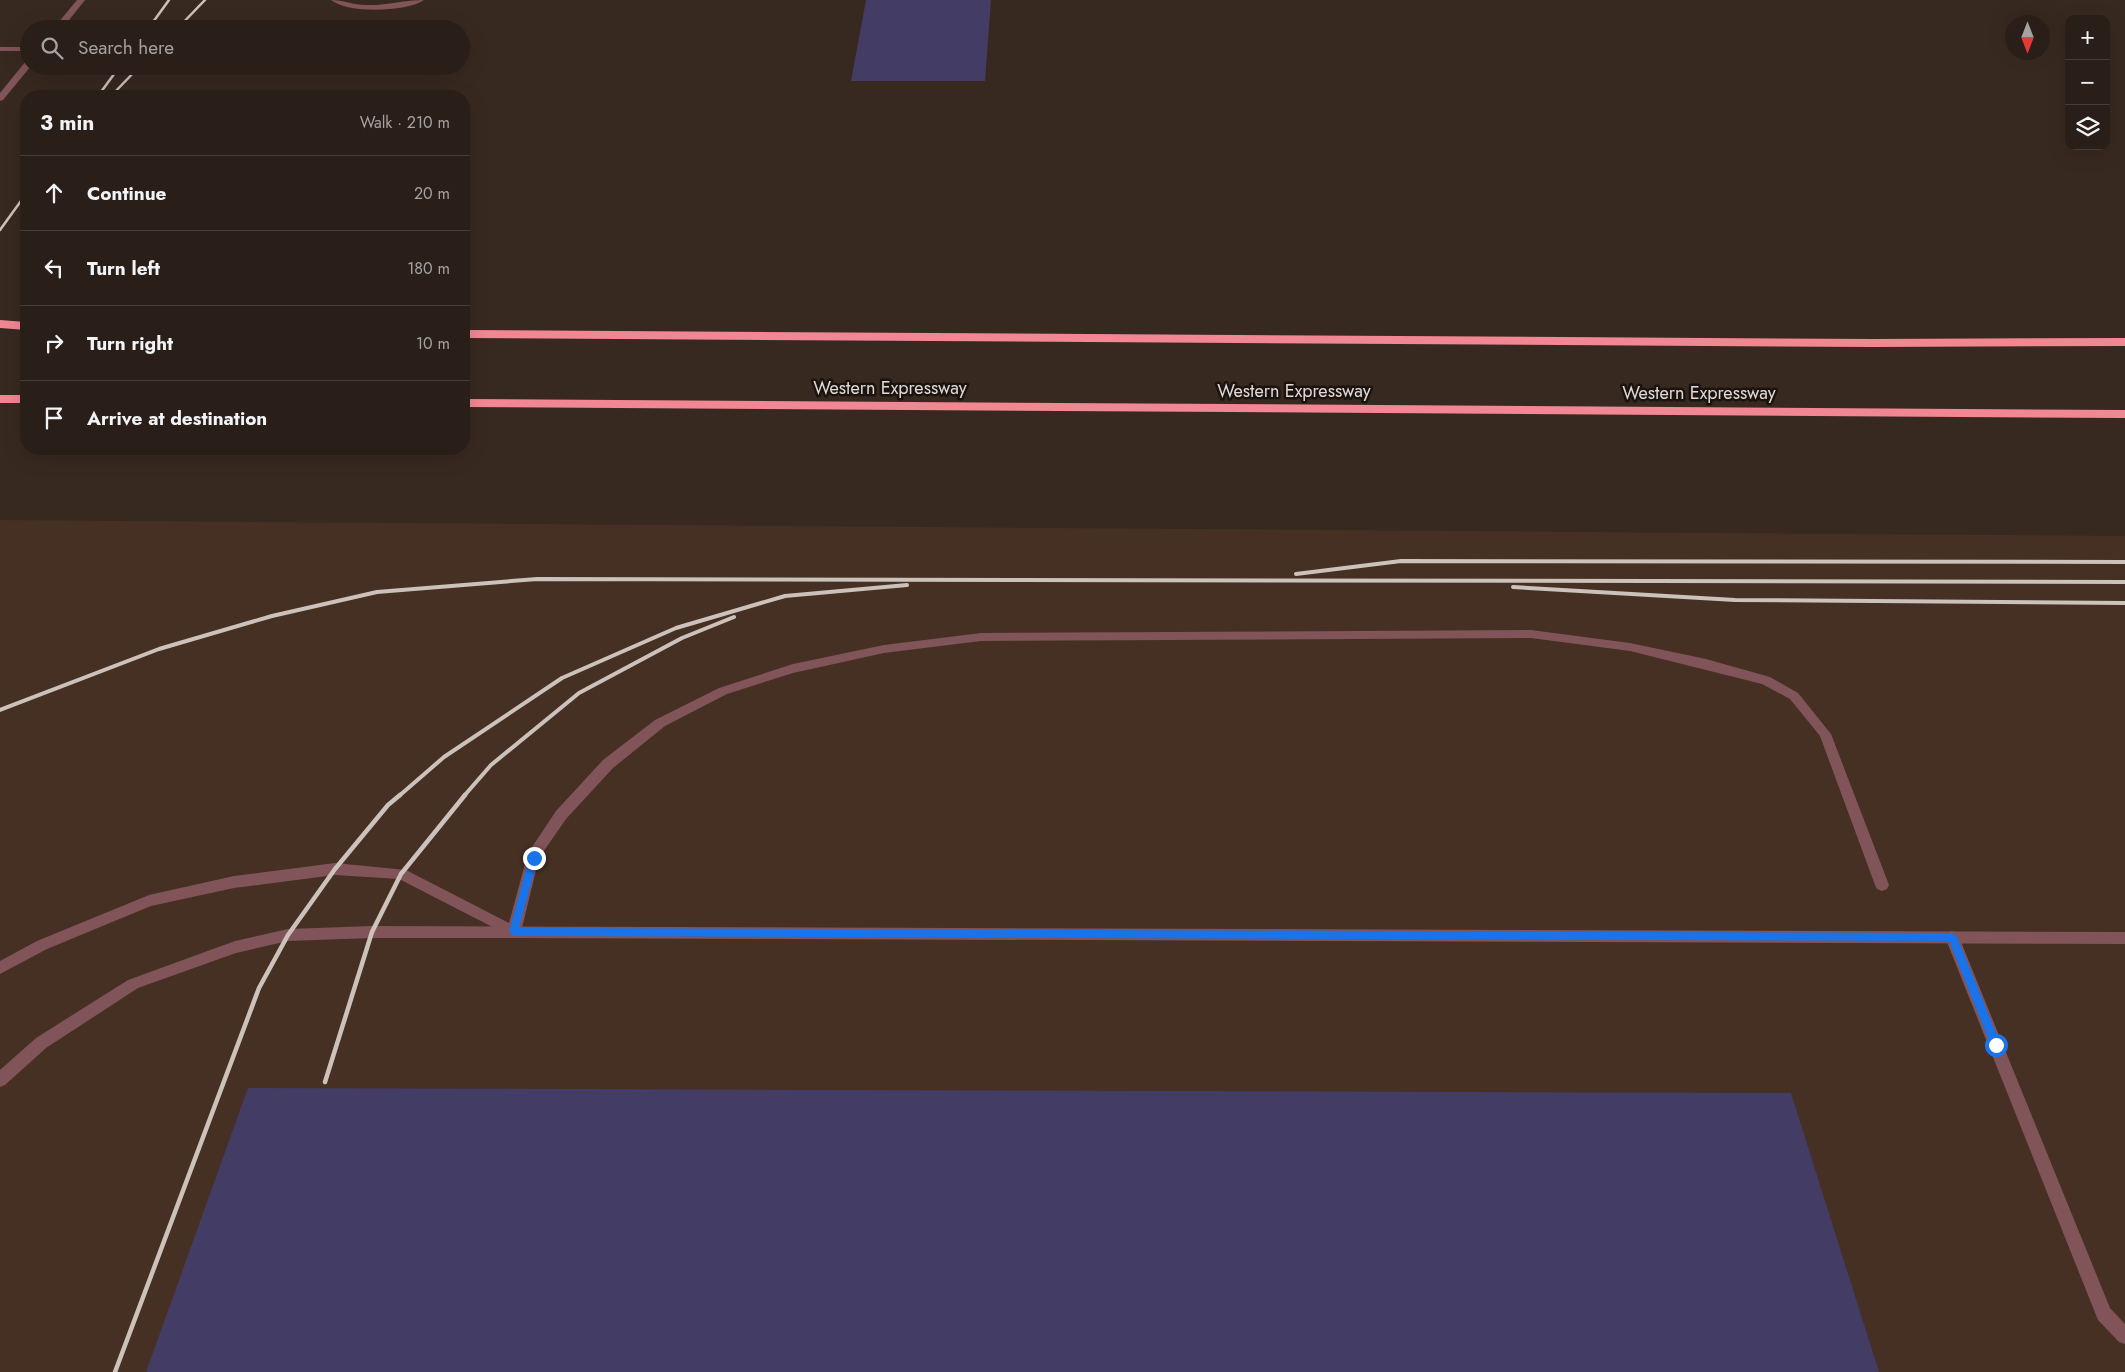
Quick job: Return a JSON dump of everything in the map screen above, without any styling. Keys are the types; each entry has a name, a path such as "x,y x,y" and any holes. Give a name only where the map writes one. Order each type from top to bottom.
{"highway":[{"path":"0,324 20,326"},
{"path":"0,331 20,331"},
{"path":"470,334 1862,343 2125,342"},
{"path":"0,399 20,399"},
{"name":"Western Expressway","path":"470,402 2125,414"}],"street":[{"path":"64,20 81,0"},
{"path":"335,0 345,6 373,9 420,0"},
{"path":"0,49 20,49"},
{"path":"0,98 20,74"},
{"path":"514,932 534,858 561,815 608,764 660,723 723,691 793,669 884,649 981,637 1531,634 1630,647 1749,675 1766,680 1794,696 1824,734 1882,884"},
{"path":"0,968 42,945 149,901 234,882 335,870 401,874 514,932"},
{"path":"0,1080 41,1043 133,984 235,947 288,935 372,932 514,932 2125,938"},
{"path":"1952,937 2104,1314 2125,1336"}],"shaded area":[{"path":"0,520 2125,536 2125,1372 0,1372"}],"building":[{"path":"866,0 991,0 985,81 851,81"},
{"path":"248,1088 1791,1093 1879,1372 146,1372"}],"railway":[{"path":"155,20 169,0"},
{"path":"186,20 205,0"},
{"path":"102,90 113,75"},
{"path":"117,90 131,75"},
{"path":"0,230 20,202"},
{"path":"1296,574 1401,561 2125,562"},
{"path":"0,710 159,649 272,616 377,592 537,579 2125,582"},
{"path":"399,796 444,757 562,678 676,628 785,596 907,585"},
{"path":"1513,587 1735,600 2125,603"},
{"path":"464,796 491,765 579,693 682,638 734,617"},
{"path":"115,1372 259,988 288,935 335,869 388,805 400,795"},
{"path":"325,1082 372,932 401,874 465,795"}],"route":[{"path":"534,858 514,932 1952,937 1996,1045"}]}
